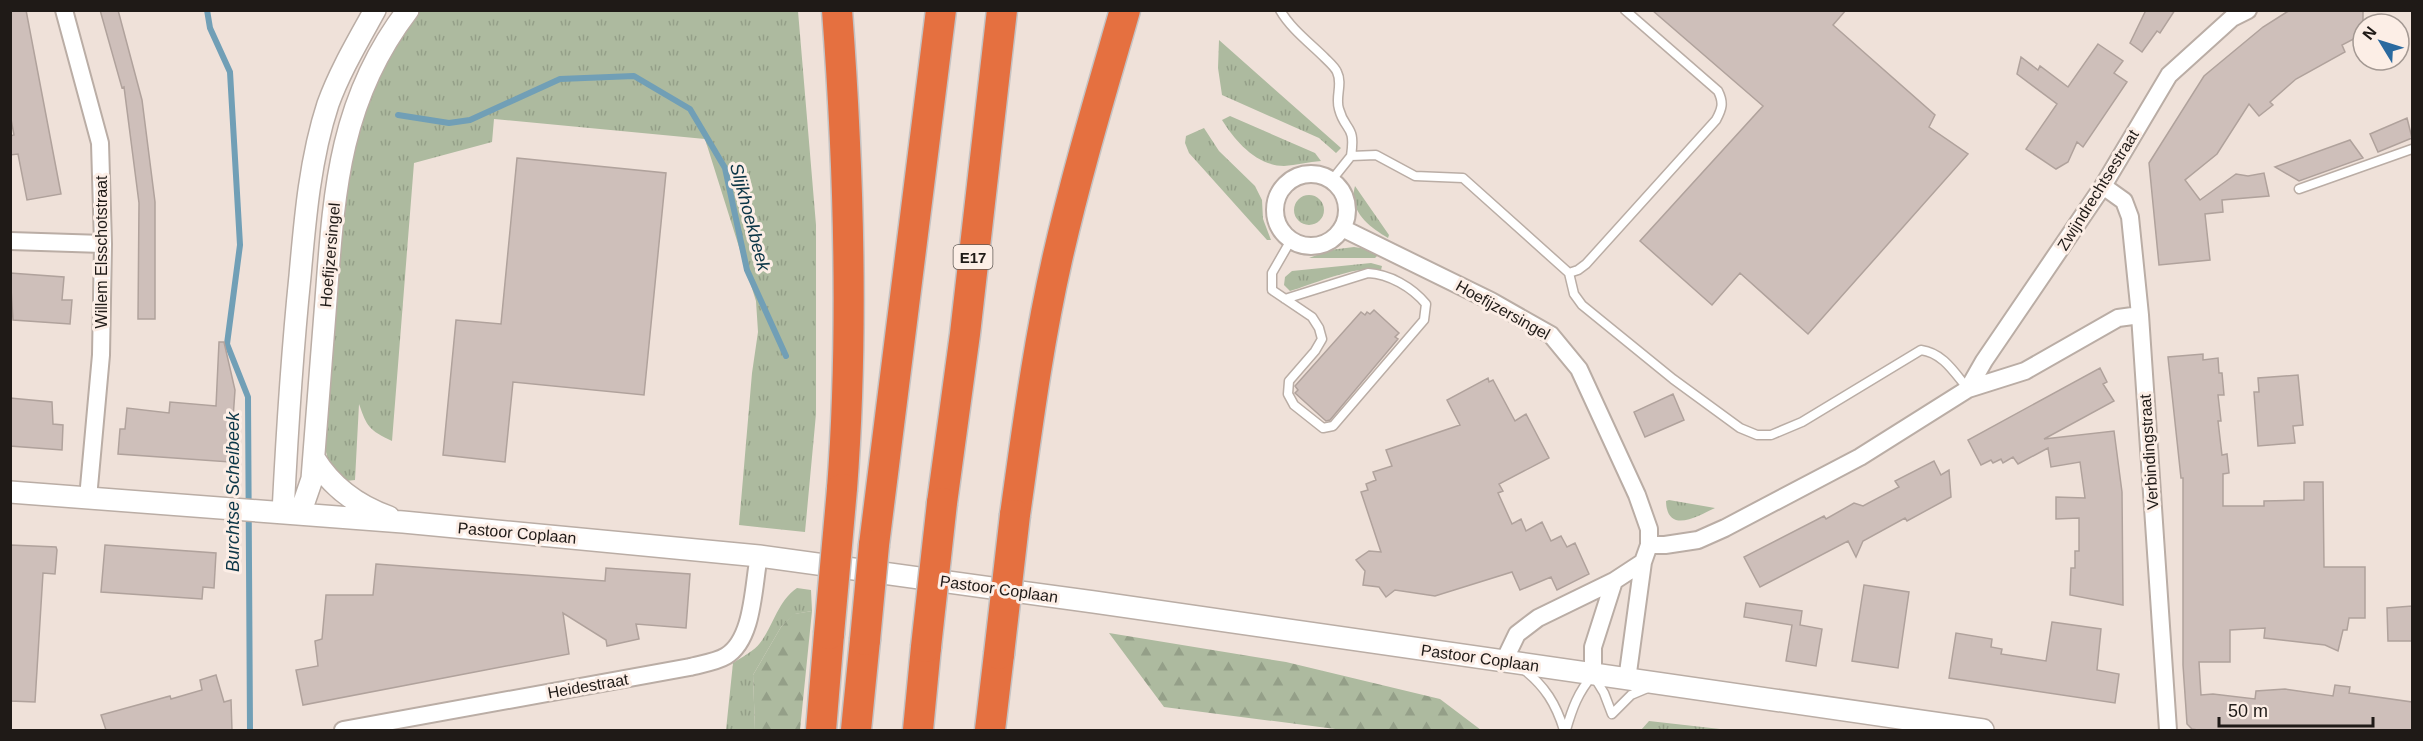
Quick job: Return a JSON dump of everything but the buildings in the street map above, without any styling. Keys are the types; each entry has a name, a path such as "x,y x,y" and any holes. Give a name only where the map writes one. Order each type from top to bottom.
{"highway":[{"path":"821,730 848,402 845,118 837,10"},
{"path":"856,730 880,494 941,10"},
{"name":"E17","path":"918,730 942,503 1002,10"},
{"path":"990,730 1028,416 1072,195 1125,10"}],"street":[{"name":"Willem Elsschotstraat","path":"64,10 100,143 103,244 101,355 88,498"},
{"name":"Hoefijzersingel","path":"291,513 295,328 305,223 315,157 328,105 348,58 375,10"},
{"name":"Hoefijzersingel","path":"291,513 312,479 331,225 342,150 356,103 372,67 394,28 408,10"},
{"name":"Zwijndrechtsestraat","path":"1968,389 1984,361 2103,186 2169,75 2232,18 2248,10"},
{"path":"1300,176 1322,176 1331,181 1344,198 1346,208 1342,228 1324,243 1313,246 1302,245 1291,240 1282,232 1275,211 1276,199 1290,181 1300,176"},
{"name":"Verbindingstraat","path":"2103,186 2124,201 2130,217 2140,315 2168,730"},
{"name":"Hoefijzersingel","path":"1342,228 1480,296 1551,335 1579,369 1637,495 1649,529 1649,545"},
{"path":"10,241 103,244"},
{"name":"Zwijndrechtsestraat","path":"1649,545 1698,540 1725,528 1860,457 1968,389 2025,370 2118,318 2140,315"},
{"path":"314,458 330,480 347,495 377,512 403,522"},
{"name":"Pastoor Coplaan","path":"10,492 403,522 759,556 1983,730"},
{"path":"1627,680 1643,562 1649,545"},
{"name":"Heidestraat","path":"343,730 690,667 726,656 742,639 756,588 759,556"},
{"path":"1510,662 1516,634 1538,618 1614,581 1643,562"},
{"path":"1593,675 1593,647 1614,581"}],"lane":[{"path":"1280,10 1337,71 1340,86 1337,98 1339,110 1354,140 1351,156 1331,181"},
{"path":"1569,273 1586,264 1716,120 1722,109 1722,99 1718,91 1625,10"},
{"path":"2299,189 2412,149"},
{"path":"1351,156 1376,155 1415,176 1463,178 1569,273 1574,294 1582,305 1740,428 1757,435 1771,435 1802,422 1921,350 1933,352 1944,360 1968,389"},
{"path":"1285,299 1368,273 1377,273 1406,286 1426,304 1424,320 1406,342 1333,426 1323,428 1294,405 1288,394 1289,381 1315,351 1322,339 1319,328 1312,317 1285,299 1272,290 1272,273 1291,240"},
{"path":"1510,662 1540,682 1557,708 1565,730"},
{"path":"1565,730 1581,689 1593,675 1605,693 1612,714 1631,695 1656,684"}],"green space":[{"path":"418,11 798,11 816,225 816,414 805,532 739,525 752,373 758,332 756,301 705,139 494,119 492,142 414,163 392,441 370,427 359,404 355,480 346,481 333,467 326,453 324,440 348,163 365,102 388,56"},
{"path":"1219,40 1341,148 1336,153 1319,138 1222,95 1218,68"},
{"path":"1230,116 1315,153 1321,161 1284,166 1265,162 1248,151 1233,136 1222,120"},
{"path":"1204,128 1219,151 1255,186 1262,200 1263,219 1271,240 1267,240 1189,153 1185,143 1186,136"},
{"path":"1355,186 1389,235 1388,238 1367,223 1357,211"},
{"path":"1309,195 1320,199 1324,210 1320,221 1309,225 1298,221 1294,210 1298,199"},
{"path":"1354,247 1367,249 1378,255 1375,258 1309,258 1330,250"},
{"path":"1371,263 1382,266 1381,270 1349,272 1290,291 1284,285 1285,277 1292,271"},
{"path":"1666,501 1715,508 1692,518 1677,520 1672,518 1668,511"},
{"path":"797,588 811,590 812,611 795,614 781,627 753,675 755,730 726,730 733,663 760,643 780,607"},
{"path":"812,611 800,730 755,730 753,675 781,627 794,614"},
{"path":"1109,633 1286,662 1440,699 1481,730 1343,730 1164,707"},
{"path":"1649,721 1729,730 1641,730"}],"waterway":[{"name":"Burchtse Scheibeek","path":"207,10 210,28 230,72 240,245 227,344 248,397 250,730"},
{"name":"Slijkhoekbeek","path":"398,115 449,123 470,120 560,79 634,76 690,109 725,168 747,270 786,356"}]}
